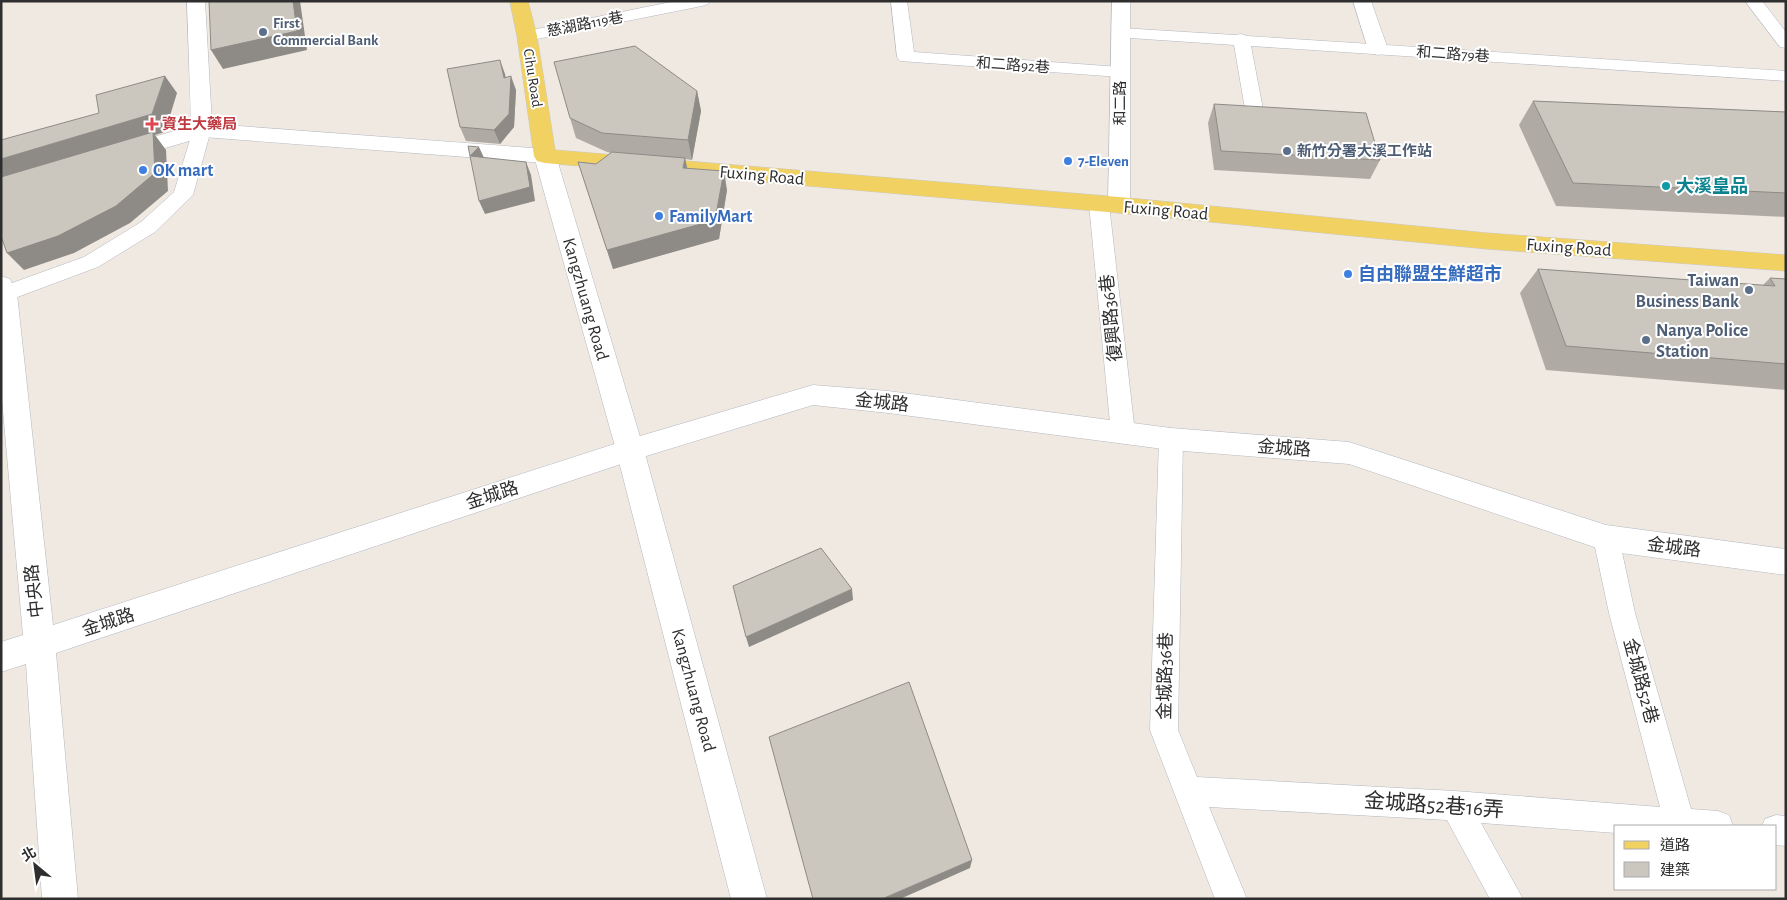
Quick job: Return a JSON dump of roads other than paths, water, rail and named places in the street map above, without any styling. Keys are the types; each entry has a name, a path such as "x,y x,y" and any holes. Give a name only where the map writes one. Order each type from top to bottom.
{"main road":[{"name":"Cihu Road","path":"519,1 527,36 545,156"},
{"name":"Fuxing Road","path":"545,156 1109,205 1487,241 1786,263"}],"street":[{"path":"196,1 202,130"},
{"name":"和二路","path":"1109,205 1120,72 1121,1"},
{"path":"1362,1 1378,49"},
{"path":"102,160 202,130 545,156"},
{"name":"Kangzhuang Road","path":"545,156 630,450 749,899"},
{"name":"中央路","path":"3,289 40,645 60,899"},
{"name":"金城路","path":"1,657 630,450 813,395 888,402 1171,440 1350,453 1606,538 1786,562"}],"lane":[{"name":"慈湖路119巷","path":"527,36 702,1"},
{"name":"和二路92巷","path":"899,1 906,57 1120,72"},
{"path":"1753,1 1786,43"},
{"name":"和二路79巷","path":"1121,32 1786,76"},
{"path":"1241,39 1254,109"},
{"path":"3,289 91,262 148,227 183,195 202,130"},
{"name":"復興路36巷","path":"1109,205 1123,433"},
{"name":"金城路36巷","path":"1171,440 1164,730 1232,899"},
{"name":"金城路52巷","path":"1606,538 1622,612 1680,824"},
{"name":"金城路52巷16弄","path":"1188,791 1455,806 1699,825"},
{"path":"1455,806 1507,899"}],"place":[{"name":"First Commercial Bank","path":"263,32"},
{"name":"資生大藥局","path":"152,124"},
{"name":"新竹分署大溪工作站","path":"1287,151"},
{"name":"7-Eleven","path":"1068,161"},
{"name":"OK mart","path":"143,170"},
{"name":"大溪皇品","path":"1666,186"},
{"name":"FamilyMart","path":"659,216"},
{"name":"自由聯盟生鮮超市","path":"1348,274"},
{"name":"Taiwan Business Bank","path":"1749,290"},
{"name":"Nanya Police Station","path":"1646,340"}]}
